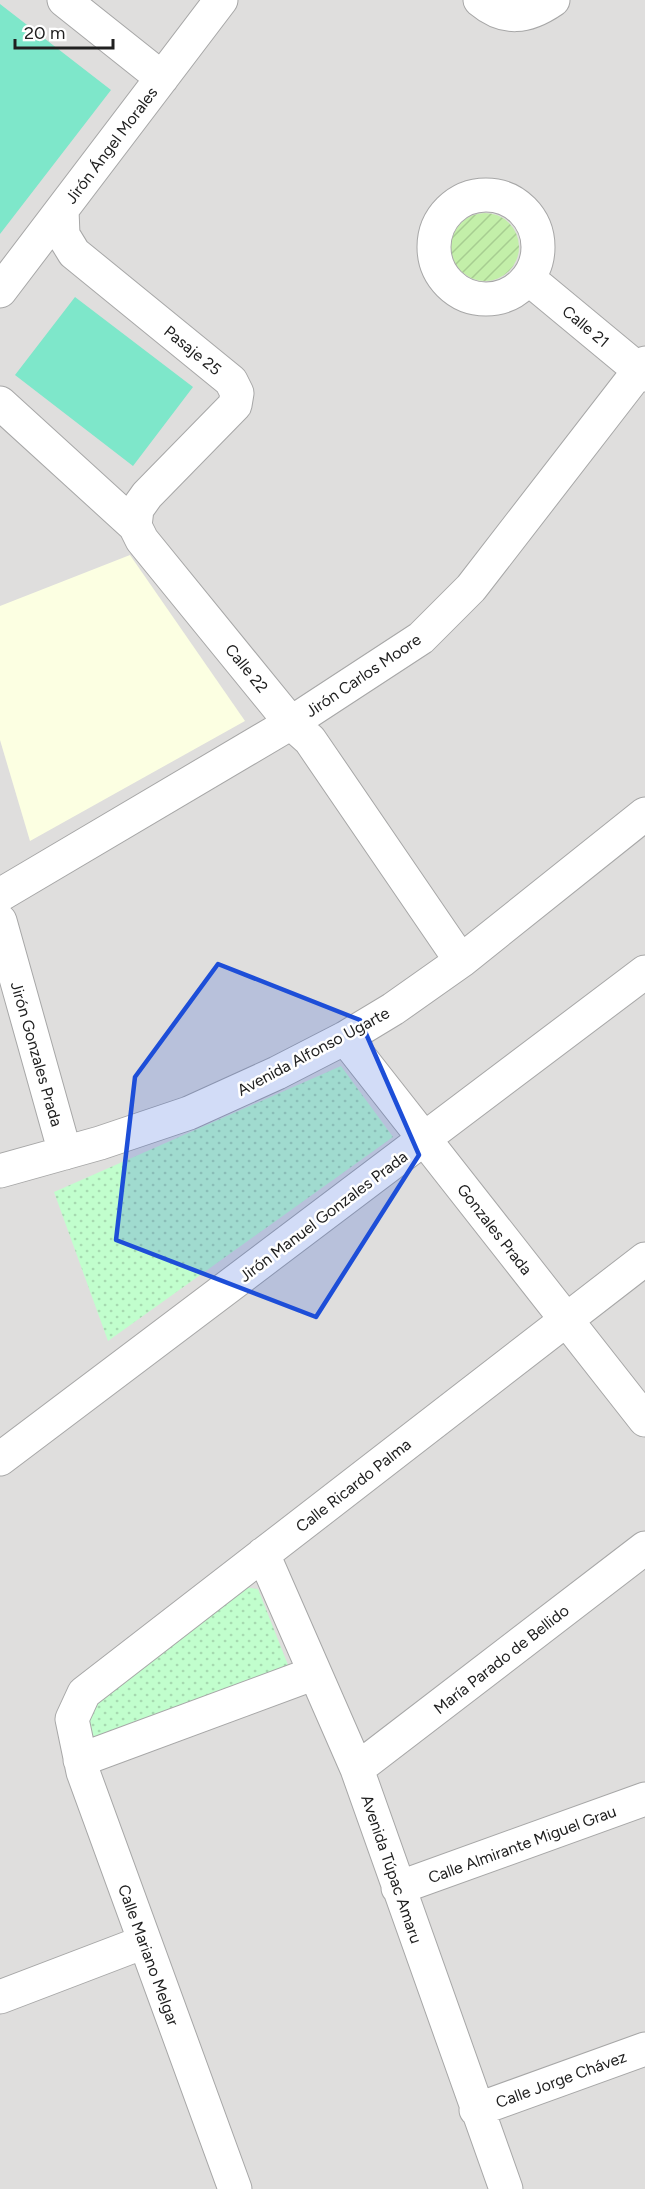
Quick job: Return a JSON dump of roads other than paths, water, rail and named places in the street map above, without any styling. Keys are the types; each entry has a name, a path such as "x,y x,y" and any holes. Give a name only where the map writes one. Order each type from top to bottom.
{"street":[{"path":"64,0 162,78"},
{"name":"Jirón Ángel Morales","path":"0,291 221,0"},
{"path":"480,0 490,8 506,15 523,15 539,10 553,0"},
{"name":"Pasaje 25","path":"62,210 63,235 74,254 231,381 237,393 236,405 147,495 137,509 135,526"},
{"name":"Calle 21","path":"528,278 643,369"},
{"name":"Jirón Carlos Moore","path":"0,895 291,723 421,638 471,588 643,369"},
{"name":"Calle 22","path":"0,403 135,526 142,540 291,723 310,740 461,961"},
{"name":"Avenida Alfonso Ugarte","path":"0,1171 100,1143 189,1113 277,1073 345,1038 393,1009 461,961 643,812"},
{"name":"Jirón Gonzales Prada","path":"0,921 65,1153"},
{"name":"Jirón Manuel Gonzales Prada","path":"0,1459 645,972"},
{"name":"Gonzales Prada","path":"345,1038 645,1420"},
{"name":"Calle Ricardo Palma","path":"72,1719 84,1693 645,1259"},
{"name":"María Parado de Bellido","path":"357,1769 645,1548"},
{"name":"Avenida Túpac Amaru","path":"263,1554 357,1769 476,2110 506,2189"},
{"path":"80,1760 315,1673"},
{"name":"Calle Mariano Melgar","path":"72,1719 82,1772 235,2189"},
{"name":"Calle Almirante Miguel Grau","path":"398,1888 645,1799"},
{"path":"0,1997 144,1942"},
{"name":"Calle Jorge Chávez","path":"476,2110 645,2049"}]}
